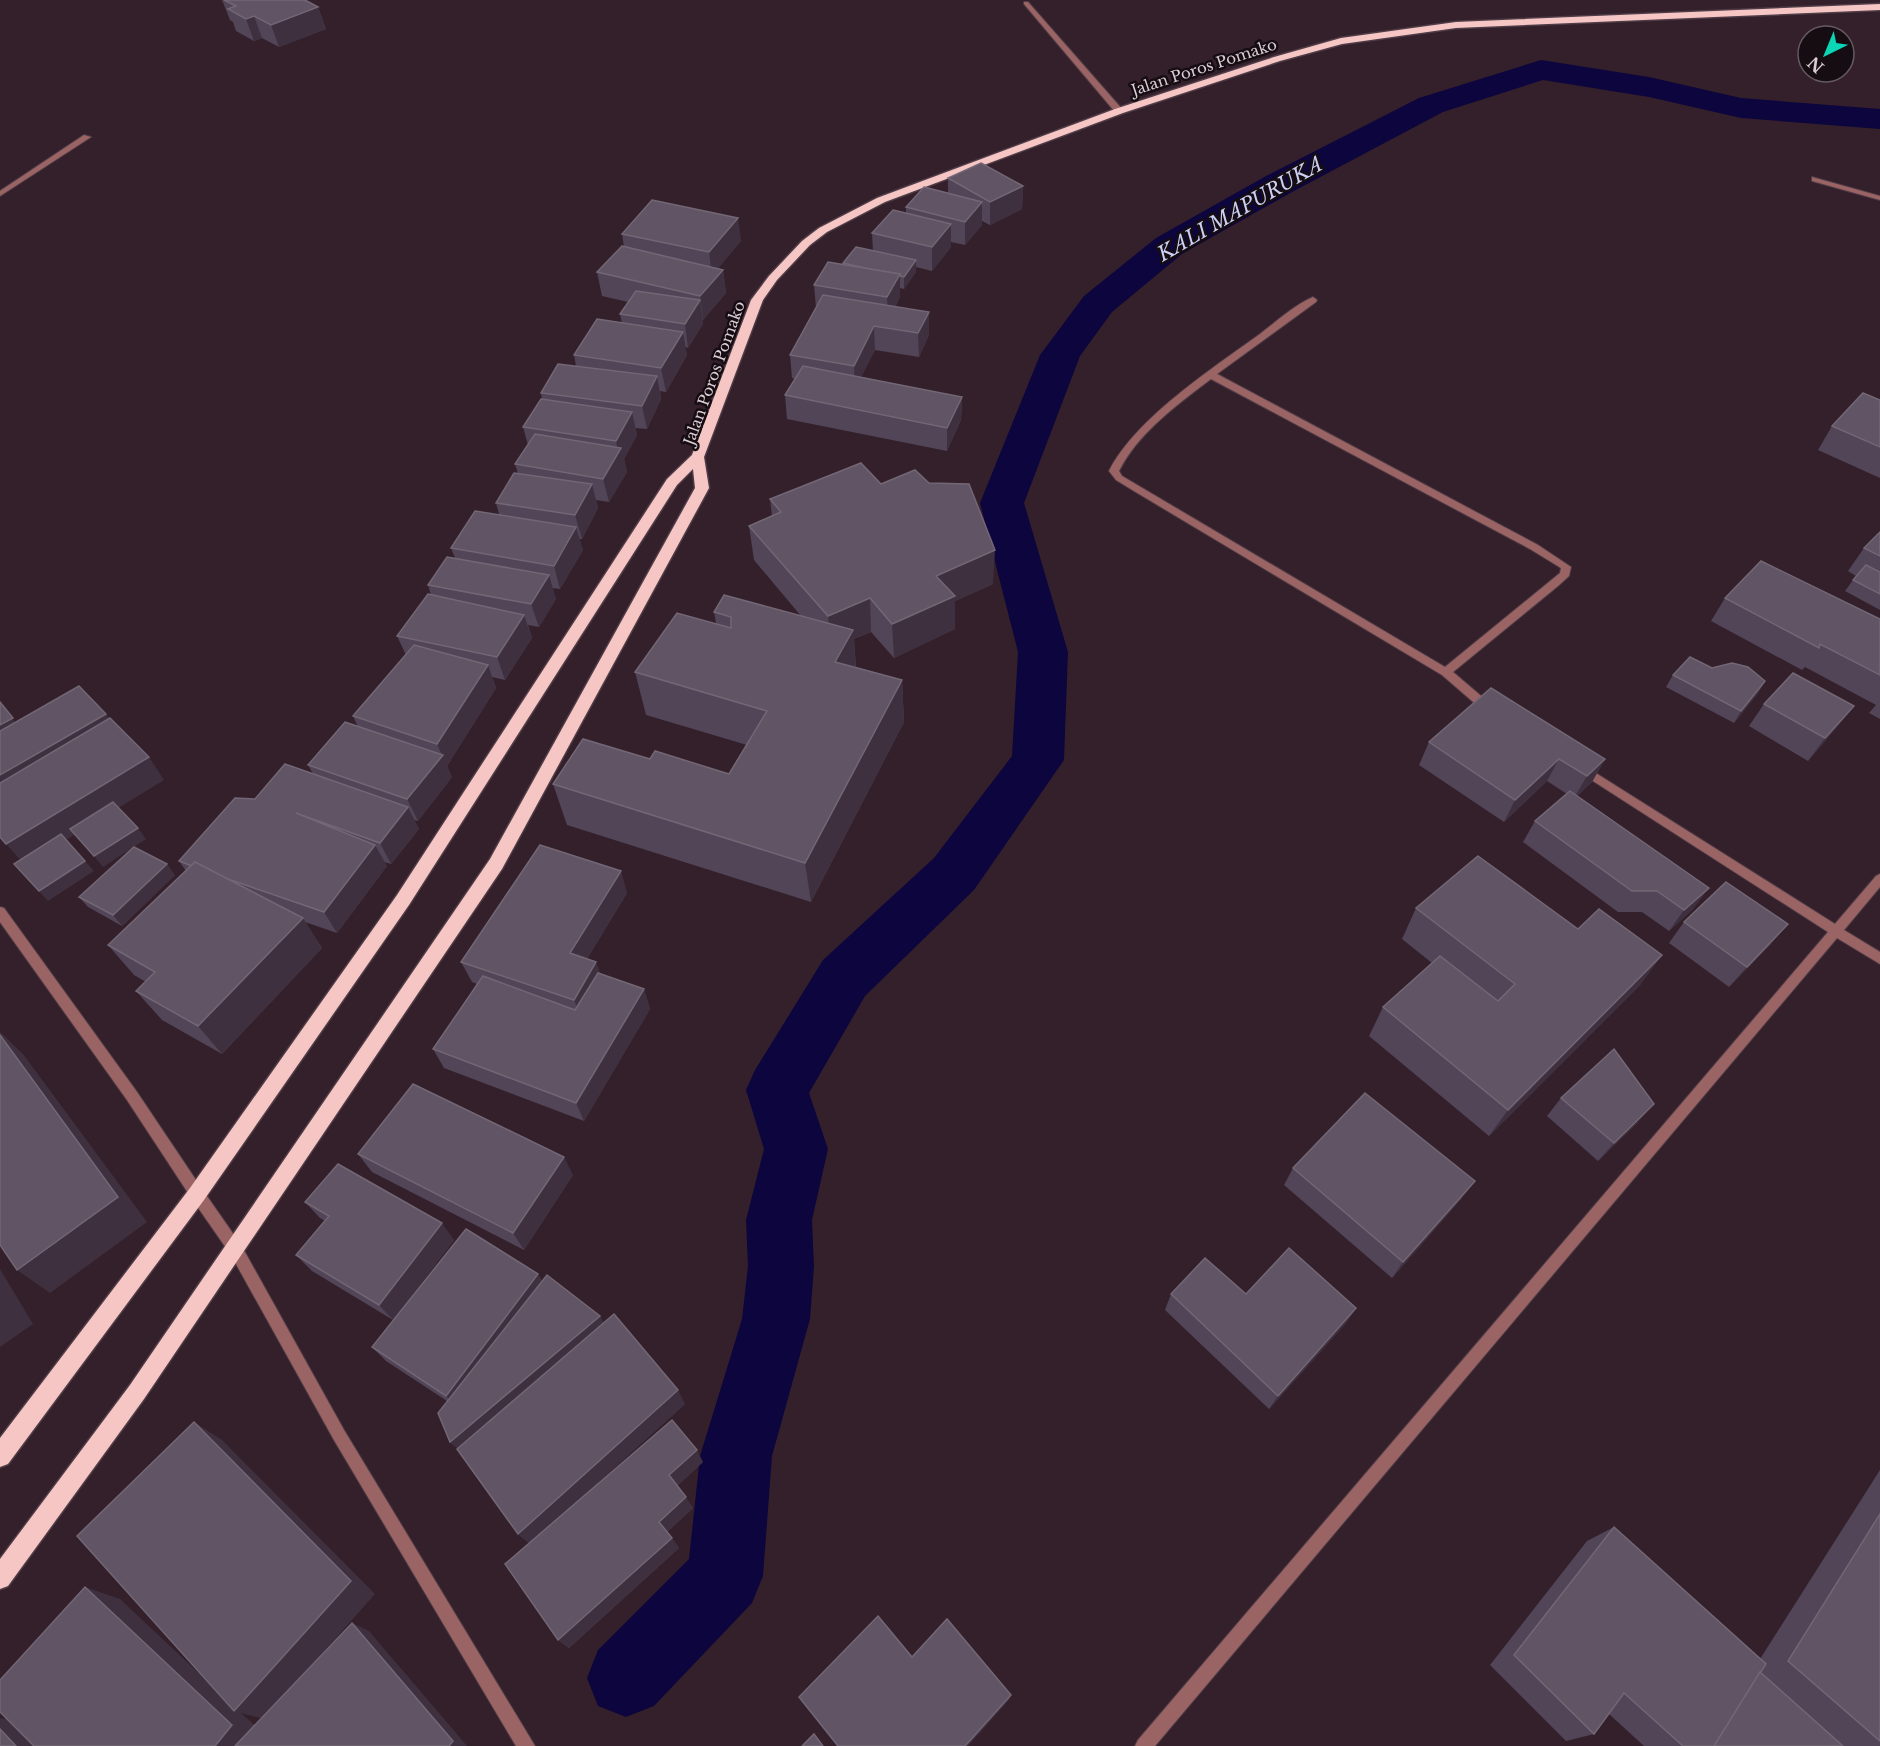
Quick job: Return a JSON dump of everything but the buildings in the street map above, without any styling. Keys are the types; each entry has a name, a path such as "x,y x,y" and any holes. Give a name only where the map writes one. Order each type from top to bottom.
{"highway":[{"name":"Jalan Poros Pomako","path":"698,458 757,300 780,270 806,243 823,230 881,200 1119,111 1277,59 1341,41 1397,32 1525,21 1880,7"},
{"path":"0,1456 197,1194 403,900 672,482 698,458"},
{"path":"0,1578 137,1392 236,1250 496,864 702,488 698,458"}],"street":[{"path":"1026,3 1119,111"},
{"path":"0,194 87,137"},
{"path":"1815,179 1880,198"},
{"path":"1313,300 1209,374 1127,448 1115,464 1114,471 1119,478 1446,672 1497,714"},
{"path":"1209,374 1534,547 1566,567 1564,574 1554,584 1446,672"},
{"path":"1577,765 1880,959"},
{"path":"1144,1746 1880,879"},
{"path":"0,912 132,1096 236,1250 339,1435 526,1746"}],"waterway":[{"name":"KALI MAPURUKA","path":"626,1678 725,1576 736,1456 776,1319 781,1266 779,1220 796,1149 777,1090 844,978 954,874 1038,760 1043,652 1002,503 1060,355 1098,304 1169,246 1279,184 1431,105 1541,70 1649,87 1741,108 1880,119"}]}
